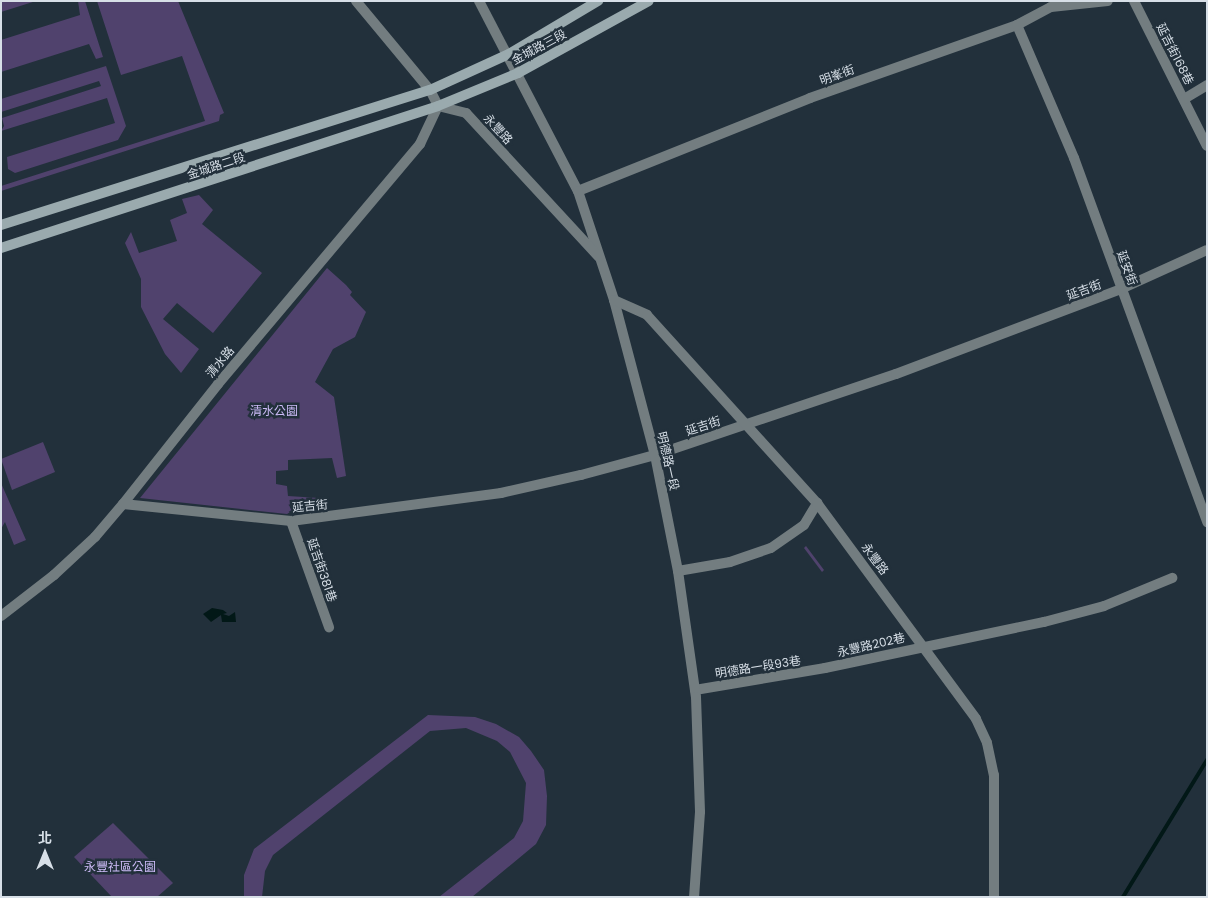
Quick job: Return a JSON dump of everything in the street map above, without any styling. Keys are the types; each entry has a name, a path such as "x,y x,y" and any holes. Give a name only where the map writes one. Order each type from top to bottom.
{"main road":[{"name":"金城路三段","path":"430,90 508,54 598,1"},
{"name":"金城路三段","path":"438,106 518,73 649,1"},
{"name":"金城路二段","path":"1,225 430,90"},
{"name":"金城路二段","path":"1,248 438,106"}],"street":[{"path":"356,1 430,90 438,106"},
{"name":"明德路一段","path":"480,1 578,191 614,300 655,454 678,571 695,690 700,812 694,897"},
{"name":"明峯街","path":"578,191 810,98 1017,25 1051,7 1108,1"},
{"name":"延吉街168巷","path":"1134,1 1207,146"},
{"name":"延安街","path":"1017,25 1074,158 1207,522"},
{"path":"1184,98 1207,86"},
{"name":"永豐路","path":"438,106 466,113 601,259"},
{"name":"清水路","path":"1,616 54,575 95,537 218,384 420,144 438,106"},
{"name":"延吉街","path":"123,504 290,521 501,493 655,454 896,374 1121,289 1207,250"},
{"name":"永豐路","path":"614,300 647,314 748,424 817,503 976,720 986,743 994,775 994,897"},
{"path":"678,571 730,562 771,548 804,525 817,503"},
{"name":"延吉街381巷","path":"290,521 329,627"},
{"name":"永豐路202巷","path":"825,668 1087,610 1172,578"},
{"name":"明德路一段93巷","path":"695,690 825,668"}],"green space":[{"path":"1,1 36,1 1,12"},
{"path":"78,1 85,1 103,57 96,59 89,44 1,72 1,40 80,15"},
{"path":"97,1 178,1 224,113 220,115 219,121 1,191 1,186 205,121 182,56 121,75"},
{"path":"106,66 126,126 118,140 15,173 8,169 7,157 115,123 107,98 1,131 4,126 2,118 101,86 99,81 1,112 1,99"},
{"path":"199,195 213,210 202,224 262,273 213,333 177,303 163,319 199,349 181,373 165,354 141,307 141,279 125,243 131,232 139,253 177,241 170,220 187,213 182,199"},
{"name":"清水公園","path":"327,268 346,285 352,292 350,295 366,312 355,337 333,349 315,382 334,397 346,476 337,478 332,458 288,460 288,470 276,471 276,484 287,486 288,496 319,498 324,506 300,506 287,514 140,498"},
{"path":"43,442 55,472 12,490 1,459"},
{"path":"1,483 26,540 14,545 5,522 1,529"},
{"path":"806,546 824,570 822,572 804,548"},
{"path":"428,715 475,717 496,724 519,737 531,751 544,770 547,796 546,825 536,844 472,897 439,897 514,838 523,821 526,783 510,752 497,741 466,728 430,731 273,855 265,871 262,897 244,897 244,875 254,849"},
{"name":"永豐社區公園","path":"113,823 173,883 157,897 112,897 74,857"}],"shaded area":[{"path":"212,608 223,610 227,613 223,614 229,616 235,612 236,622 222,622 221,615 211,622 203,614"}],"waterway":[{"path":"1123,897 1207,760"}]}
